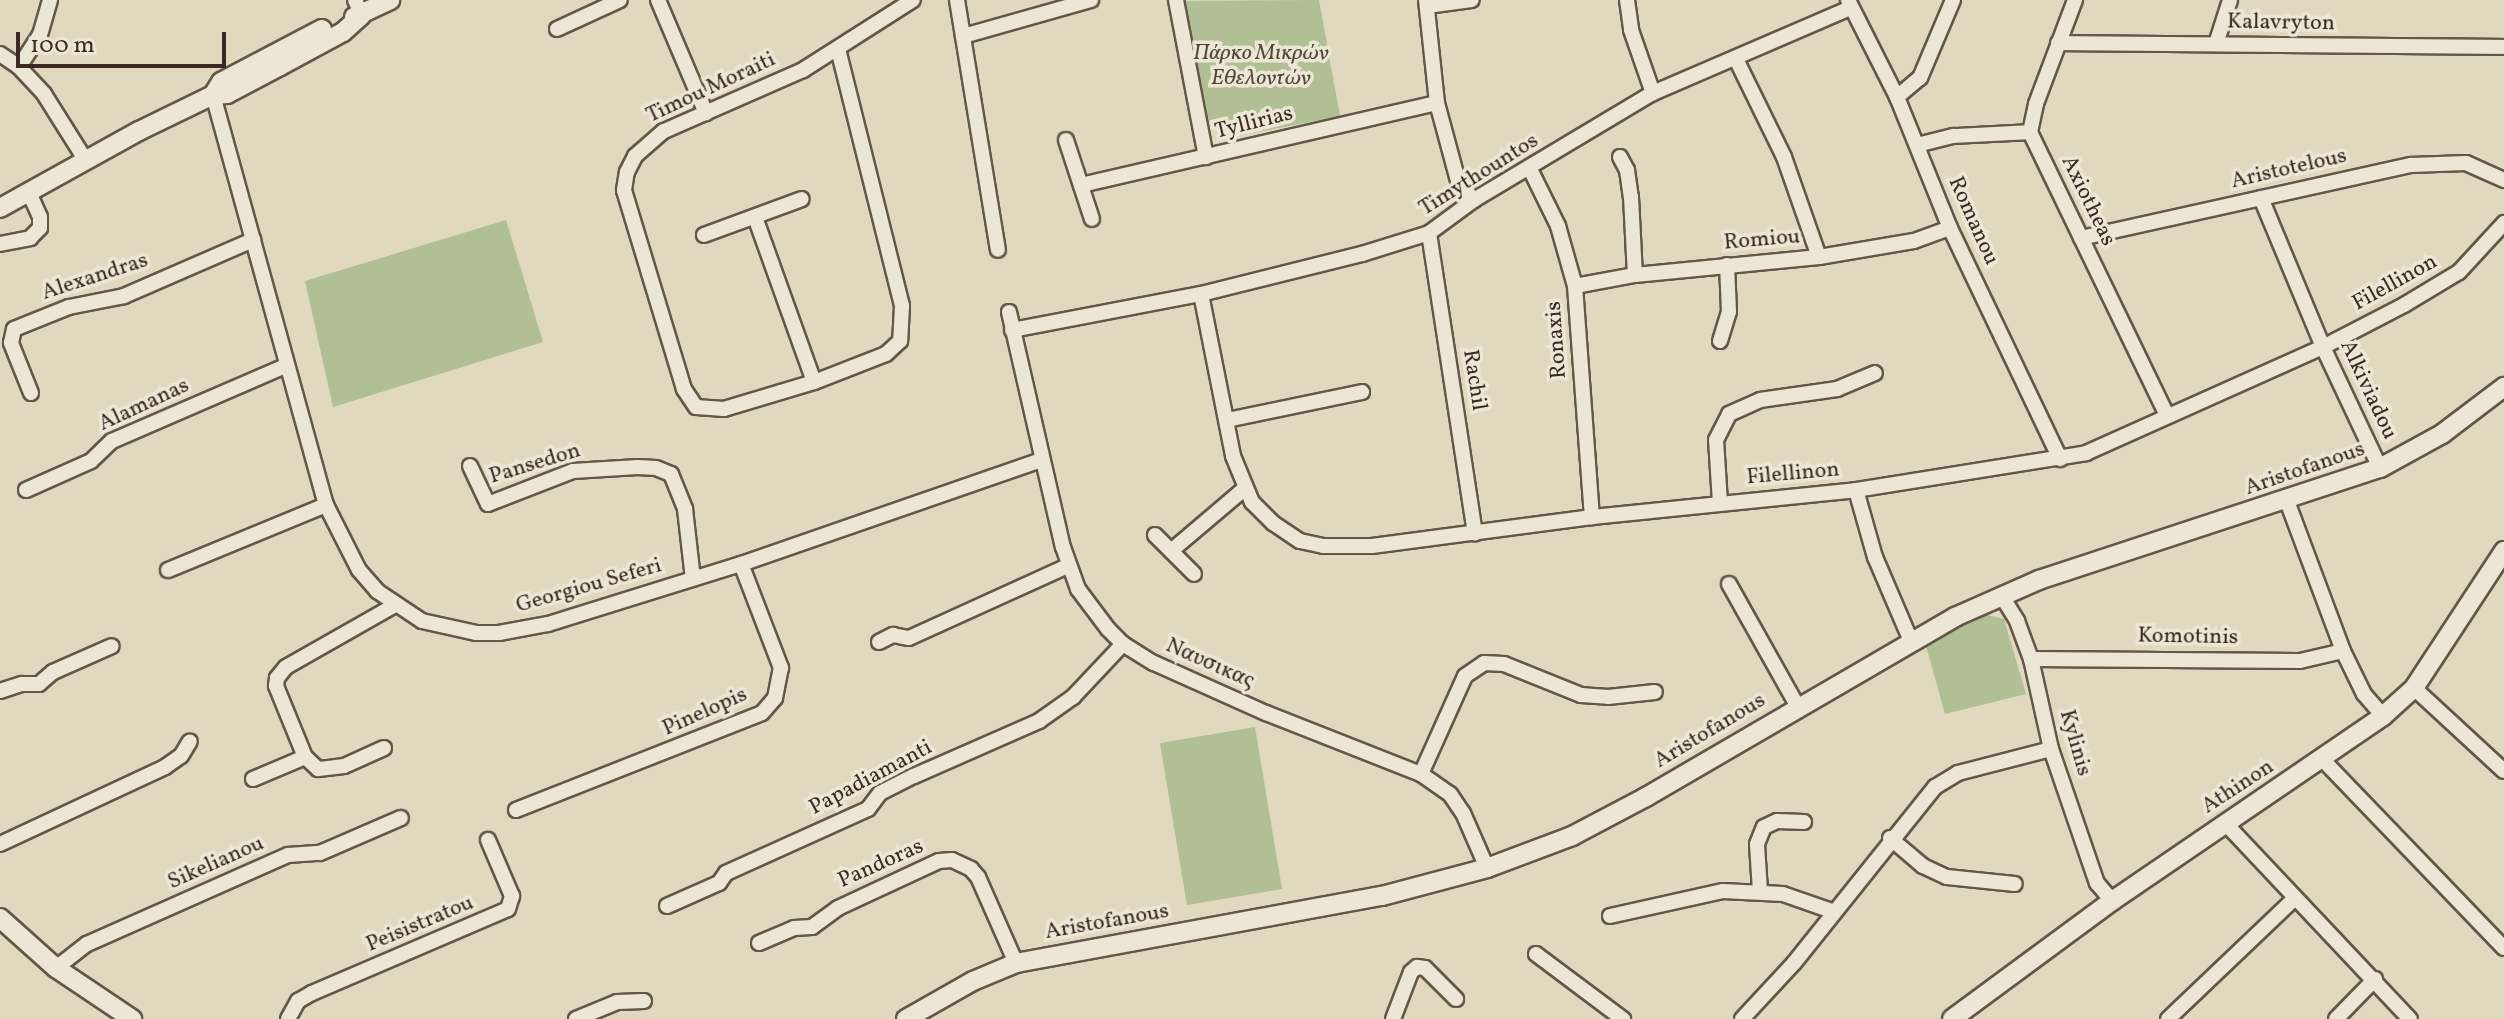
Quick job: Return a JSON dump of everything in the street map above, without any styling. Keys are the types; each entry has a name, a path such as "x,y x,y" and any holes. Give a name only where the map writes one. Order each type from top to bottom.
{"street":[{"path":"19,67 40,35 50,0"},
{"path":"0,208 85,159 213,95 221,82 337,22 359,7 390,0"},
{"path":"557,29 620,0"},
{"path":"658,0 706,113"},
{"name":"Timou Moraiti","path":"814,382 724,409 696,407 684,389 624,190 627,172 646,144 664,131 803,70 913,0"},
{"path":"957,0 998,250"},
{"path":"963,36 1091,0"},
{"path":"1176,0 1206,157"},
{"path":"1472,0 1426,3 1437,103 1458,181 1474,200"},
{"path":"1627,0 1631,30 1653,93"},
{"path":"1897,97 1920,78 1953,0"},
{"path":"1917,145 1954,136 2030,132 2075,0"},
{"path":"2216,44 2230,0"},
{"name":"Timythountos","path":"1012,330 1201,294 1362,254 1429,233 1474,200 1653,93 1736,59 1849,4"},
{"name":"Romanou","path":"1849,4 1897,97 1950,228 2060,459"},
{"name":"Kalavryton","path":"2058,43 2504,47"},
{"path":"755,217 814,382 886,354 900,341 902,306 838,49"},
{"path":"0,54 19,67 67,127 85,159"},
{"path":"1736,59 1784,157 1819,257"},
{"name":"Georgiou Seferi","path":"213,95 285,366 326,505 359,570 395,605 422,621 452,630 499,633 548,624 741,564 1041,460"},
{"name":"Tyllirias","path":"1081,185 1437,103"},
{"name":"Axiotheas","path":"2030,132 2167,416"},
{"path":"1066,140 1092,219"},
{"path":"1620,157 1627,170 1631,197 1635,275"},
{"name":"Aristotelous","path":"2081,238 2411,165 2441,161 2466,163 2504,180"},
{"name":"Ronaxis","path":"1530,169 1558,226 1575,286 1592,517"},
{"path":"0,244 30,238 40,228 40,217 29,192"},
{"name":"Alkiviadou","path":"2261,198 2323,347 2380,468"},
{"path":"704,235 802,199"},
{"name":"Filellinon","path":"1201,294 1244,489 1273,523 1300,541 1323,546 1372,546 1592,517 1856,490 2086,453 2323,347 2459,272 2504,223"},
{"name":"Romiou","path":"1575,286 1635,275 1819,257 1914,241 1950,228"},
{"name":"Rachil","path":"1429,233 1475,533"},
{"name":"Alexandras","path":"31,393 11,343 14,329 69,307 124,296 253,240"},
{"path":"1720,341 1728,323 1727,265"},
{"name":"Ναυσικας","path":"1009,312 1068,566 1084,598 1123,644 1149,661 1266,713 1421,774 1450,794 1463,813 1487,868"},
{"name":"Alamanas","path":"26,490 91,461 112,441 285,366"},
{"path":"1720,503 1716,440 1729,414 1760,400 1837,389 1875,373"},
{"name":"Aristofanous","path":"906,1019 933,1012 1016,963 1282,917 1382,896 1487,868 1572,836 1911,641 2001,595 2073,568 2287,501 2380,468 2442,434 2504,387"},
{"path":"1227,420 1362,392"},
{"name":"Pansedon","path":"470,466 488,504 573,471 638,467 656,468 671,474 685,509 693,579"},
{"path":"1171,551 1244,489"},
{"path":"1856,490 1875,557 1911,641"},
{"path":"2287,501 2343,651 2364,694 2383,716"},
{"path":"168,570 326,505"},
{"path":"1155,535 1194,574"},
{"name":"Athinon","path":"1952,1019 2112,901 2323,760 2383,716 2414,688 2504,551"},
{"name":"Pinelopis","path":"516,810 762,713 775,698 781,668 741,564"},
{"path":"879,642 893,635 909,638 1068,566"},
{"path":"1729,584 1798,707"},
{"name":"Kylinis","path":"2001,595 2017,621 2031,659 2051,749 2097,883 2112,901"},
{"path":"384,748 330,769 318,769 305,757 278,698 277,678 302,657 395,605"},
{"name":"Papadiamanti","path":"667,906 719,883 726,873 868,809 880,793 914,776 1059,710 1123,644"},
{"path":"0,691 14,686 39,684 53,672 112,646"},
{"name":"Komotinis","path":"2031,659 2300,661 2343,651"},
{"path":"1421,774 1465,676 1484,663 1504,664 1581,695 1608,697 1655,692"},
{"path":"2414,688 2504,771"},
{"path":"0,844 165,767 181,756 190,741"},
{"path":"1742,1019 1794,963 1920,801 1948,779 2051,749"},
{"path":"253,779 305,757"},
{"path":"2323,760 2504,948"},
{"name":"Sikelianou","path":"56,968 87,944 288,855 320,853 401,818"},
{"path":"1760,891 1757,844 1764,827 1777,821 1804,822"},
{"path":"2226,824 2410,1019"},
{"path":"1890,838 1923,866 1947,877 2015,884"},
{"name":"Peisistratou","path":"288,1019 298,1001 312,993 508,909 512,896 488,840"},
{"name":"Pandoras","path":"759,943 794,928 812,927 838,908 939,861 952,860 971,869 978,877 1016,963"},
{"path":"1610,916 1709,894 1760,891 1807,899 1832,911"},
{"path":"2168,1019 2294,899"},
{"path":"0,918 56,968 132,1019"},
{"path":"1536,954 1623,1019"},
{"path":"1393,1019 1411,972 1417,967 1425,968 1456,999"},
{"path":"2336,1019 2375,979"},
{"path":"576,1019 617,1002 644,1001"}],"green space":[{"name":"Πάρκο Μικρών Εθελοντών","path":"1319,0 1340,116 1228,138 1204,116 1184,1"},
{"path":"506,220 543,342 333,407 305,281"},
{"path":"1984,614 2004,619 2026,694 1945,714 1926,646"},
{"path":"1255,727 1282,889 1187,905 1160,743"}]}
